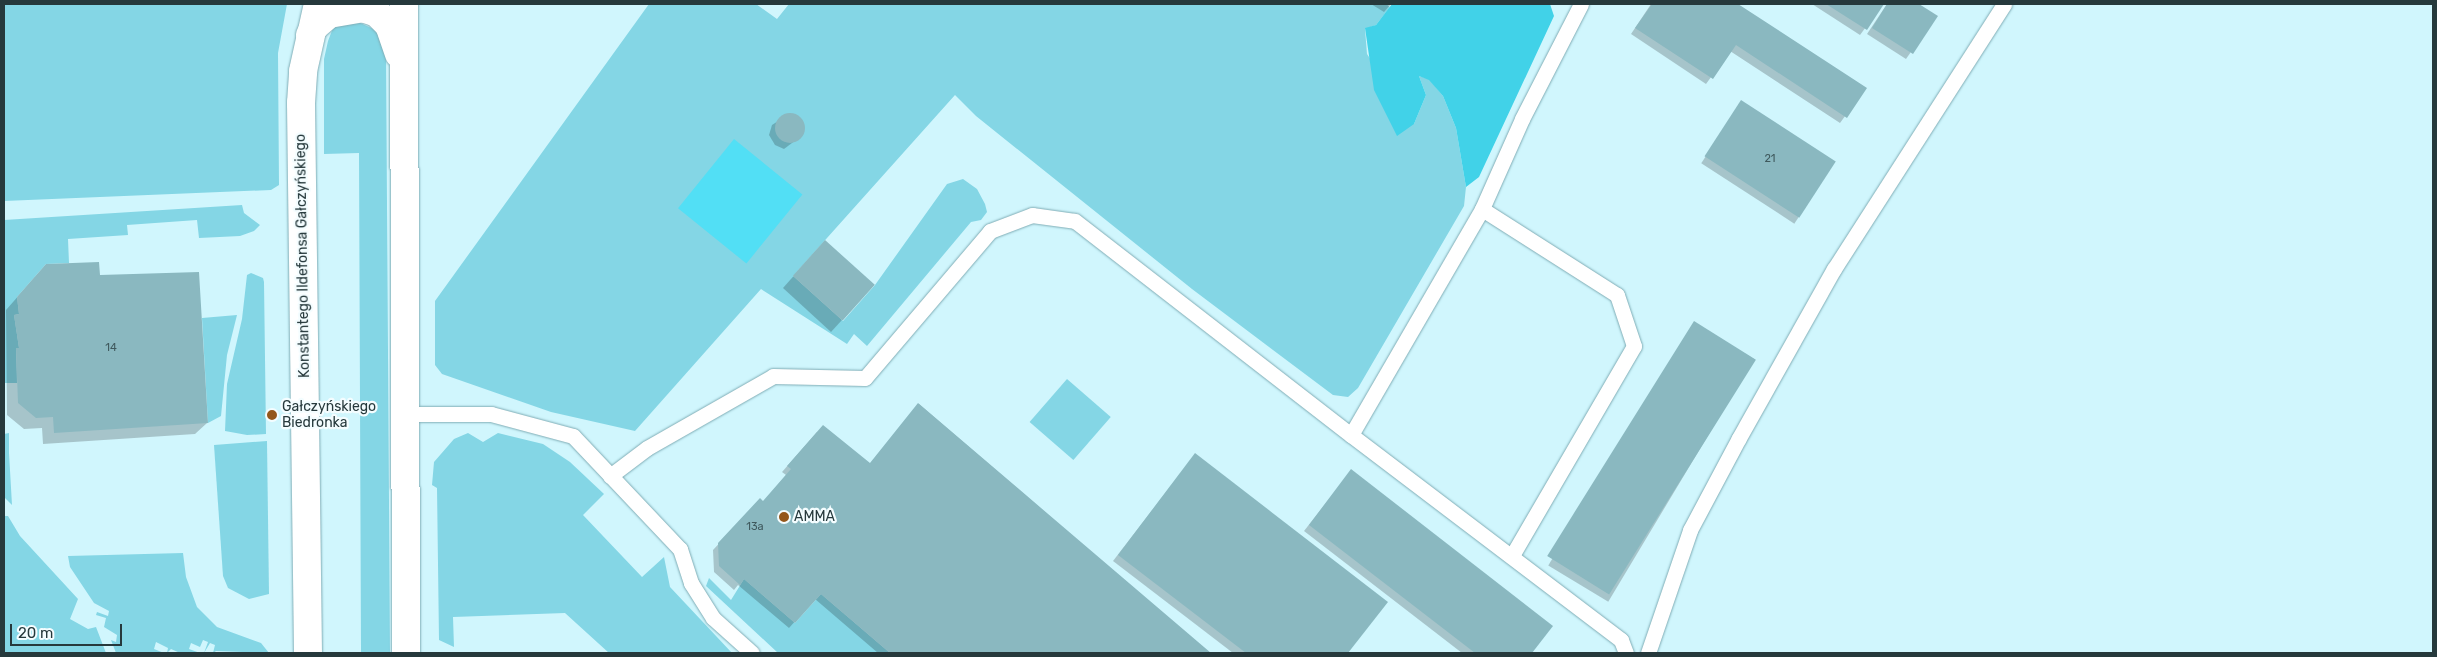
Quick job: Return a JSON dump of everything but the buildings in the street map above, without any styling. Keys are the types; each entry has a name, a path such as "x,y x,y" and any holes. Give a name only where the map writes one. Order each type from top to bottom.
{"street":[{"name":"Konstantego Ildefonsa Gałczyńskiego","path":"308,653 301,163 303,70 318,4"},
{"name":"Konstantego Ildefonsa Gałczyńskiego","path":"404,4 406,653"},
{"name":"Konstantego Ildefonsa Gałczyńskiego","path":"309,38 314,27 329,14 353,7 377,12 394,34 405,85"}],"lane":[{"path":"1351,435 1482,209 1522,119 1580,4"},
{"path":"1648,653 1690,530 1739,438 1834,269 2004,4"},
{"path":"1482,209 1616,295 1634,346 1512,556"},
{"path":"610,476 647,448 773,376 865,378 990,231 1032,215 1075,220 1351,435 1621,640 1626,653"},
{"path":"404,414 491,414 573,436 680,549 691,583 713,618 752,653"}],"shaded area":[{"path":"4,4 287,4 278,53 279,185 271,190 4,201"},
{"path":"649,4 756,4 777,19 789,4 1386,4 1390,7 1376,25 1365,29 1367,54 1414,124 1426,95 1419,76 1429,79 1443,96 1456,128 1466,187 1464,206 1358,388 1348,397 1333,395 1192,289 976,116 955,95 793,276 843,321 875,285 947,184 963,179 977,189 987,212 981,220 971,222 867,346 854,334 847,344 761,289 635,431 551,412 442,374 435,365 435,301"},
{"path":"1392,4 1550,4 1554,16 1479,177 1466,187 1456,128 1443,96 1429,80 1419,76 1426,95 1414,124 1397,136 1374,90 1365,28 1376,25"},
{"path":"356,21 378,31 386,53 390,653 361,653 359,153 324,154 324,59 328,41 333,28 340,23"},
{"path":"734,139 802,194 746,264 678,208"},
{"path":"242,205 244,213 260,225 254,231 240,236 199,238 197,220 127,225 128,235 68,239 69,263 46,264 17,297 19,314 14,315 19,348 16,348 17,383 4,383 4,220"},
{"path":"251,273 263,278 264,282 266,434 247,435 225,431 227,384 242,319 247,275"},
{"path":"237,315 227,355 221,416 208,423 202,318"},
{"path":"1067,379 1111,417 1073,460 1030,422"},
{"path":"9,433 12,505 4,497 4,434"},
{"path":"468,433 483,442 498,433 543,444 570,462 604,494 583,515 642,577 664,557 670,587 732,653 609,653 565,613 453,617 454,647 439,640 437,488 432,485 434,462 454,439"},
{"path":"267,441 269,594 249,599 228,588 223,576 214,445"},
{"path":"4,516 8,516 20,536 78,599 70,619 88,629 96,627 106,653 4,653"},
{"path":"183,553 186,577 197,607 217,627 261,643 269,653 216,651 213,653 215,645 210,643 204,653 208,642 203,640 200,647 191,643 189,649 200,653 180,653 171,649 167,653 168,648 156,642 154,649 164,653 116,653 111,640 116,642 117,635 104,627 106,618 96,615 97,612 108,616 109,611 94,603 70,567 68,556"},
{"path":"709,578 731,600 744,579 795,623 821,594 890,653 778,653 706,586"}],"place":[{"name":"Gałczyńskiego Biedronka","path":"272,415"},
{"name":"AMMA","path":"784,517"}]}
